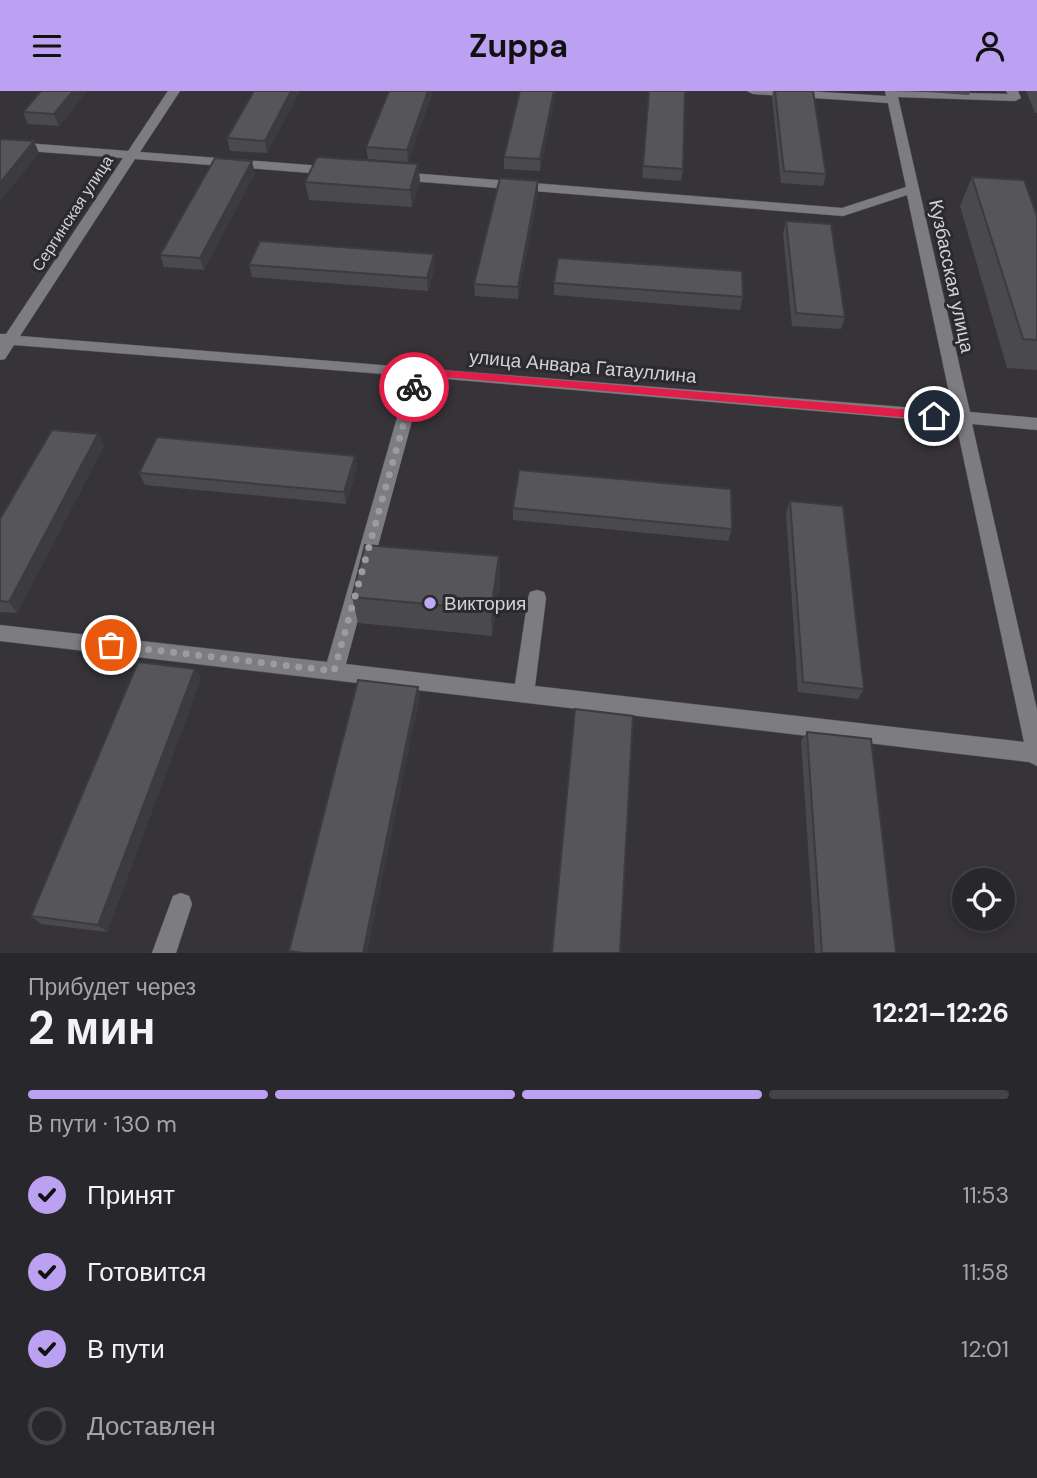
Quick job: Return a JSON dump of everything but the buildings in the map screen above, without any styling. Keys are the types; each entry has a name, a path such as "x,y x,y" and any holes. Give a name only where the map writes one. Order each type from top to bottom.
{"street":[{"name":"Сергинская улица","path":"0,355 5,339 174,91"},
{"path":"753,91 1015,98 1012,91"},
{"name":"Кузбасская улица","path":"892,95 1037,754"},
{"path":"0,145 353,173"},
{"path":"381,175 843,212 913,189"},
{"name":"улица Анвара Гатауллина","path":"5,339 1037,424"},
{"path":"334,671 418,371"},
{"path":"524,693 537,598"},
{"path":"0,632 1037,754"},
{"path":"164,953 181,904"}],"way so far":[{"path":"111,645 334,671 414,387"}],"place":[{"name":"Виктория","path":"430,603"}],"route":[{"path":"414,387 418,371 934,416"}]}
